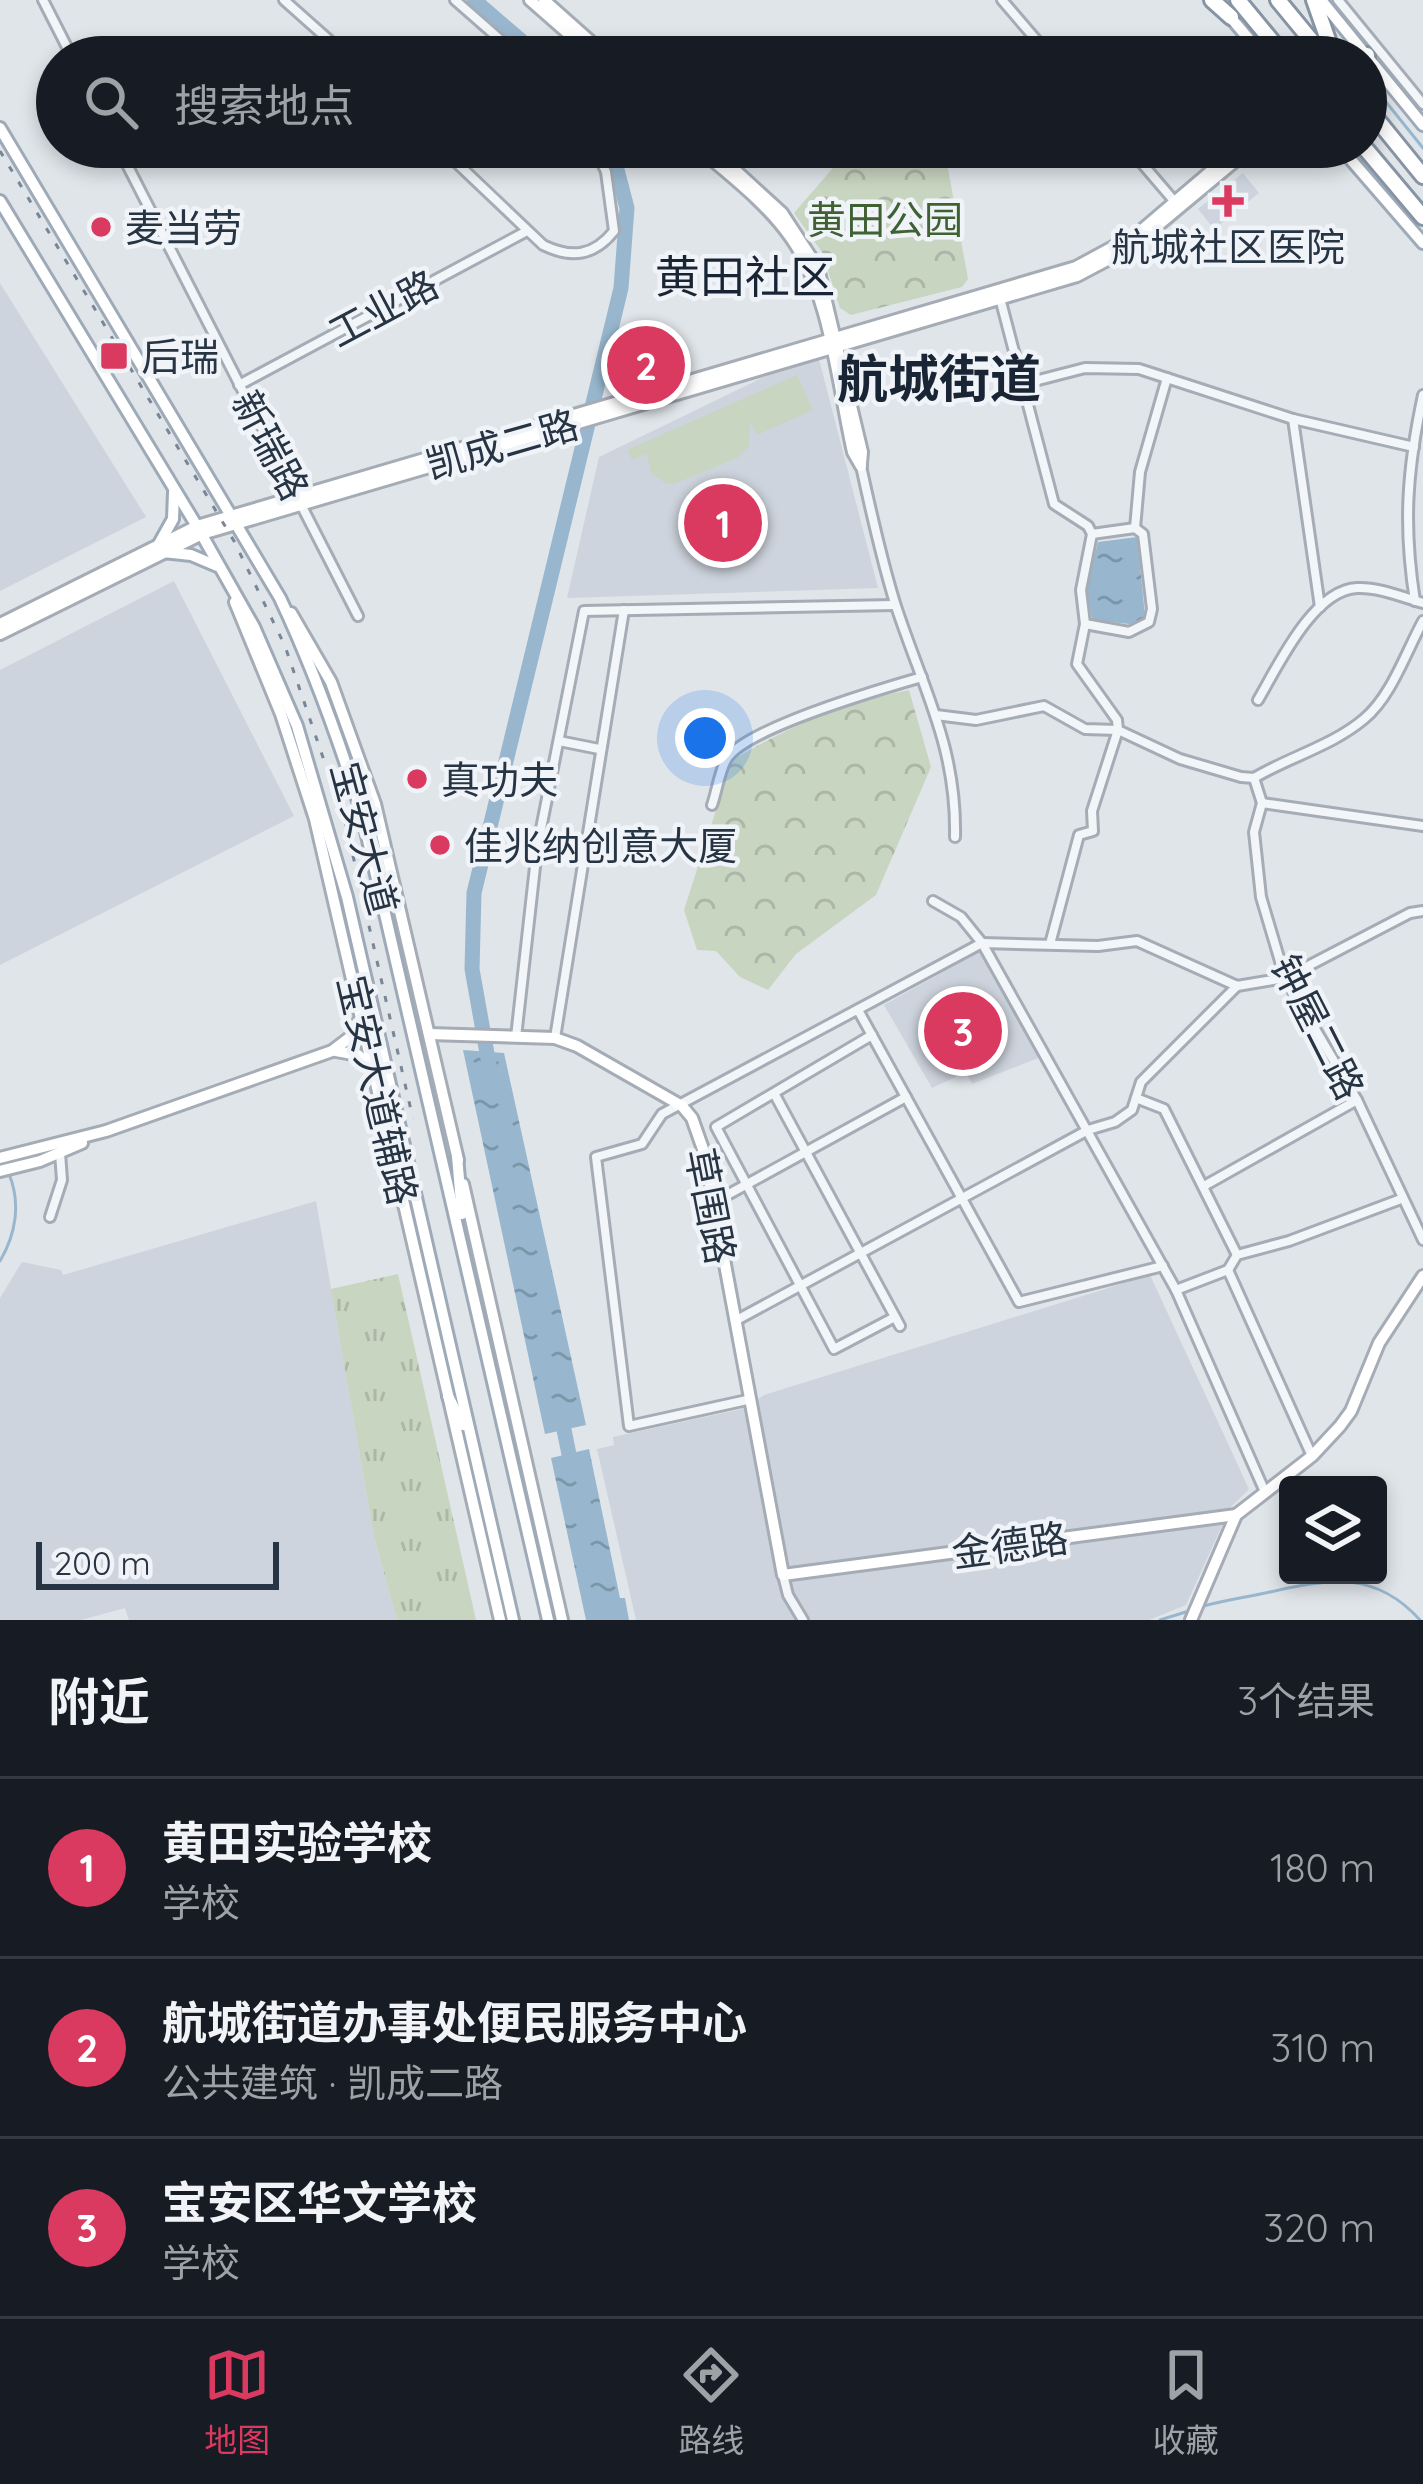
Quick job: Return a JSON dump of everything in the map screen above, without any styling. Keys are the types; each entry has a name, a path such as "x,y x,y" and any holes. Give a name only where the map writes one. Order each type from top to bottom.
{"highway":[{"path":"1214,0 1231,17"},
{"path":"1238,0 1268,36"},
{"path":"1278,0 1310,36"},
{"path":"1317,0 1325,36"},
{"path":"1387,132 1423,176"},
{"path":"1381,168 1423,218"}],"main road":[{"path":"530,0 571,36"},
{"path":"544,0 584,36"},
{"path":"1317,0 1350,36"},
{"path":"1231,17 1247,36"},
{"path":"1387,80 1423,125"},
{"name":"宝安大道","path":"0,128 236,518 308,658 362,814 548,1620"},
{"path":"721,168 769,211 794,242 813,279 833,343"},
{"path":"734,168 775,205 818,268 853,452 861,466"},
{"name":"凯成二路","path":"161,548 236,518 1106,263 1132,247 1217,168"},
{"name":"凯成二路","path":"1177,205 1225,168"},
{"path":"1358,168 1423,243"},
{"name":"宝安大道","path":"0,201 200,530 283,691 325,811 513,1620"},
{"path":"0,634 161,548 172,519 171,483"},
{"path":"0,624 161,548 196,556 222,570"},
{"name":"宝安大道辅路","path":"222,570 303,778 500,1620"},
{"name":"宝安大道辅路","path":"280,598 325,670 375,804 562,1620"},
{"path":"0,1171 332,1051 353,1035 360,1012"},
{"name":"草围路","path":"429,1034 555,1038 682,1106 692,1118 704,1152 783,1575"},
{"path":"332,1051 358,1054 373,1068"},
{"path":"0,1158 61,1153 106,1131"},
{"path":"457,1156 465,1253"},
{"path":"1190,1620 1237,1515 1312,1456 1351,1411 1379,1343 1423,1276"},
{"path":"448,1396 470,1439"},
{"name":"金德路","path":"783,1575 1237,1515"}],"street":[{"path":"43,0 61,36"},
{"path":"284,0 324,36"},
{"path":"455,0 496,36"},
{"path":"1002,0 1033,36"},
{"path":"1337,0 1367,36"},
{"path":"1387,60 1423,104"},
{"name":"新瑞路","path":"129,168 358,616"},
{"path":"462,168 527,231 557,252 585,254 596,250 614,231 604,168"},
{"path":"1146,168 1177,205"},
{"name":"工业路","path":"239,386 527,231"},
{"path":"999,294 1054,504 1088,526 1092,534 1081,590 1085,624 1077,664 1117,720 1118,730 1092,811 1094,831 1079,835 1050,944"},
{"path":"1023,384 1085,368 1139,369 1293,418 1414,447"},
{"path":"1135,528 1139,472 1167,378"},
{"path":"1258,700 1292,642 1320,607 1352,588 1419,602 1405,541 1423,395"},
{"path":"1293,418 1320,607"},
{"path":"861,466 896,604 949,754 956,793 955,837"},
{"path":"1085,624 1130,632 1149,622 1152,608 1143,534 1135,528 1092,534"},
{"path":"516,1037 537,849 584,611 896,604"},
{"path":"555,1038 624,610"},
{"path":"936,715 976,719 1044,706 1085,729 1118,730 1196,764 1254,778 1364,719 1378,704 1423,622"},
{"path":"712,805 726,760 734,751 798,717 922,677"},
{"path":"559,741 599,748"},
{"path":"1254,778 1262,803 1423,826"},
{"name":"钟屋二路","path":"1262,803 1255,832 1261,897 1285,978 1357,1100 1423,1240"},
{"path":"537,849 583,856"},
{"path":"933,901 961,917 982,943 1088,1130 1176,1290 1265,1492"},
{"path":"748,1400 629,1426 596,1157 642,1144 662,1114 982,943 1098,946 1137,941 1237,986 1285,978 1423,911"},
{"path":"734,1322 1088,1130 1115,1122 1132,1110 1141,1082 1237,986"},
{"path":"858,1010 1018,1302 1162,1266"},
{"path":"775,1095 897,1322 834,1349 716,1127 872,1035"},
{"path":"728,1194 906,1097"},
{"path":"1136,1099 1164,1108 1237,1256"},
{"path":"1204,1186 1357,1100"},
{"path":"50,1216 62,1180 61,1153"},
{"path":"1176,1290 1228,1270 1237,1256 1401,1199"},
{"path":"1228,1270 1312,1456"},
{"path":"783,1575 803,1620"}],"shaded area":[{"name":"航城社区医院","path":"1243,173 1259,193 1214,229 1198,209"},
{"path":"0,283 146,517 0,591"},
{"path":"819,359 878,588 567,598 599,457 768,375"},
{"path":"174,581 294,816 0,965 0,670"},
{"path":"981,951 1041,1057 972,1084 966,1072 932,1088 884,1005"},
{"path":"316,1201 374,1537 397,1620 129,1620 125,1608 81,1620 0,1620 0,1298 22,1262 61,1270 63,1275"},
{"path":"1150,1275 1249,1489 1230,1508 1186,1605 1149,1620 636,1620 597,1449 614,1445 613,1437 742,1409 764,1395"}],"green space":[{"name":"黄田公园","path":"833,168 948,168 968,279 962,287 851,315 840,308 822,252 794,213"},
{"path":"797,375 813,410 757,435 750,422 749,446 737,458 674,484 651,473 647,454 632,460 627,450"},
{"path":"909,690 931,767 876,895 796,954 768,990 740,977 716,951 697,950 684,910 732,760 818,717"},
{"path":"398,1274 476,1620 397,1620 374,1537 331,1289"}],"water":[{"path":"1137,537 1145,615 1139,625 1092,620 1086,588 1098,542"},
{"path":"463,1050 504,1053 586,1425 545,1434"},
{"path":"589,1449 620,1598 625,1598 629,1620 586,1620 551,1458"}],"waterway":[{"path":"474,0 516,36"},
{"path":"1387,103 1423,148"},
{"path":"490,1070 472,969 474,893 621,288 627,208 617,168"},
{"path":"0,1261 15,1218 9,1174"},
{"path":"560,1410 572,1469"},
{"path":"1204,1606 1312,1584 1351,1582 1386,1593 1420,1620"},
{"path":"1160,1620 1189,1611"}],"railway":[{"path":"0,151 234,541 285,646 346,825 413,1119"}],"place":[{"name":"航城社区医院","path":"1228,201"},
{"name":"麦当劳","path":"101,227"},
{"name":"后瑞","path":"114,356"},
{"name":"航城街道办事处便民服务中心","path":"646,365"},
{"name":"黄田实验学校","path":"723,523"},
{"name":"真功夫","path":"417,779"},
{"name":"佳兆纳创意大厦","path":"440,845"},
{"name":"宝安区华文学校","path":"963,1031"}],"district":[{"name":"黄田社区","path":"745,276"},
{"name":"航城街道","path":"939,378"}]}
